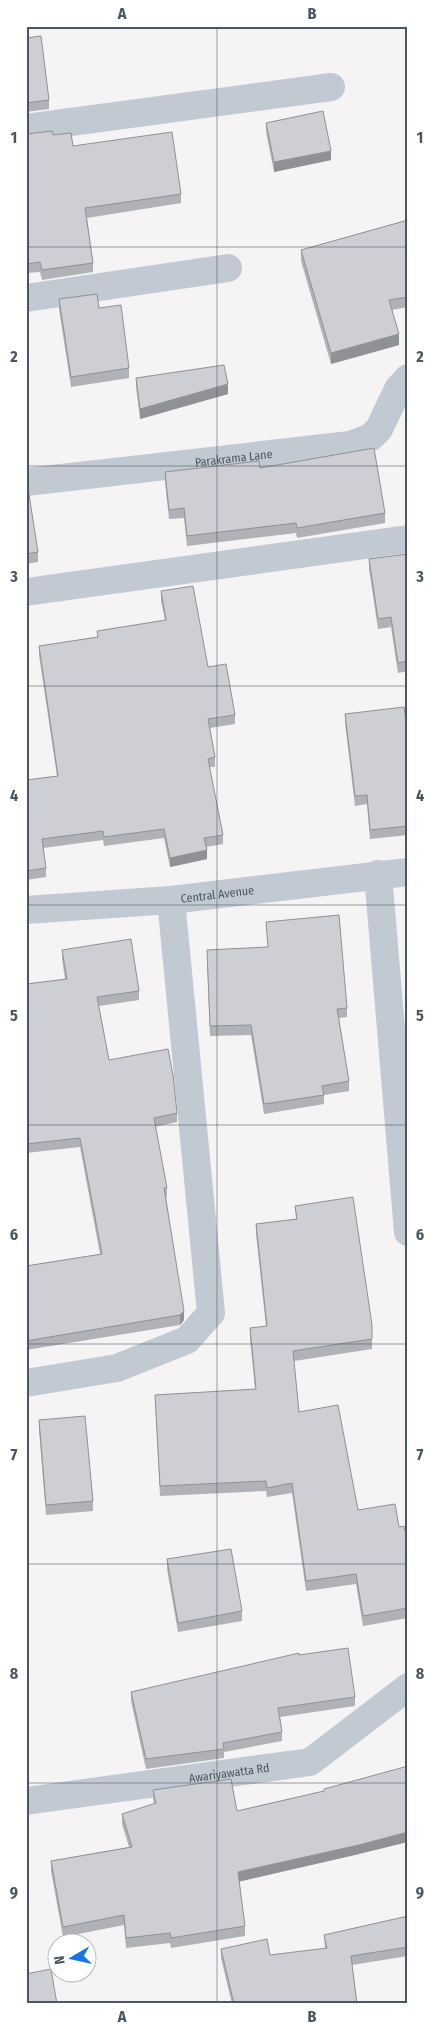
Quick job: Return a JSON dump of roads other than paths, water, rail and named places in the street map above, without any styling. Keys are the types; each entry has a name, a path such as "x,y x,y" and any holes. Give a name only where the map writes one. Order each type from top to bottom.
{"street":[{"path":"26,128 331,87"},
{"path":"26,298 228,268"},
{"name":"Parakrama Lane","path":"26,482 350,444 371,436 379,429 398,389 408,378"},
{"path":"26,592 408,539"},
{"name":"Central Avenue","path":"26,910 171,900 378,874 408,872"},
{"path":"378,874 408,1232"},
{"path":"26,1383 117,1368 187,1340 211,1313 171,900"},
{"name":"Awariyawatta Rd","path":"26,1801 310,1762 408,1687"}]}
